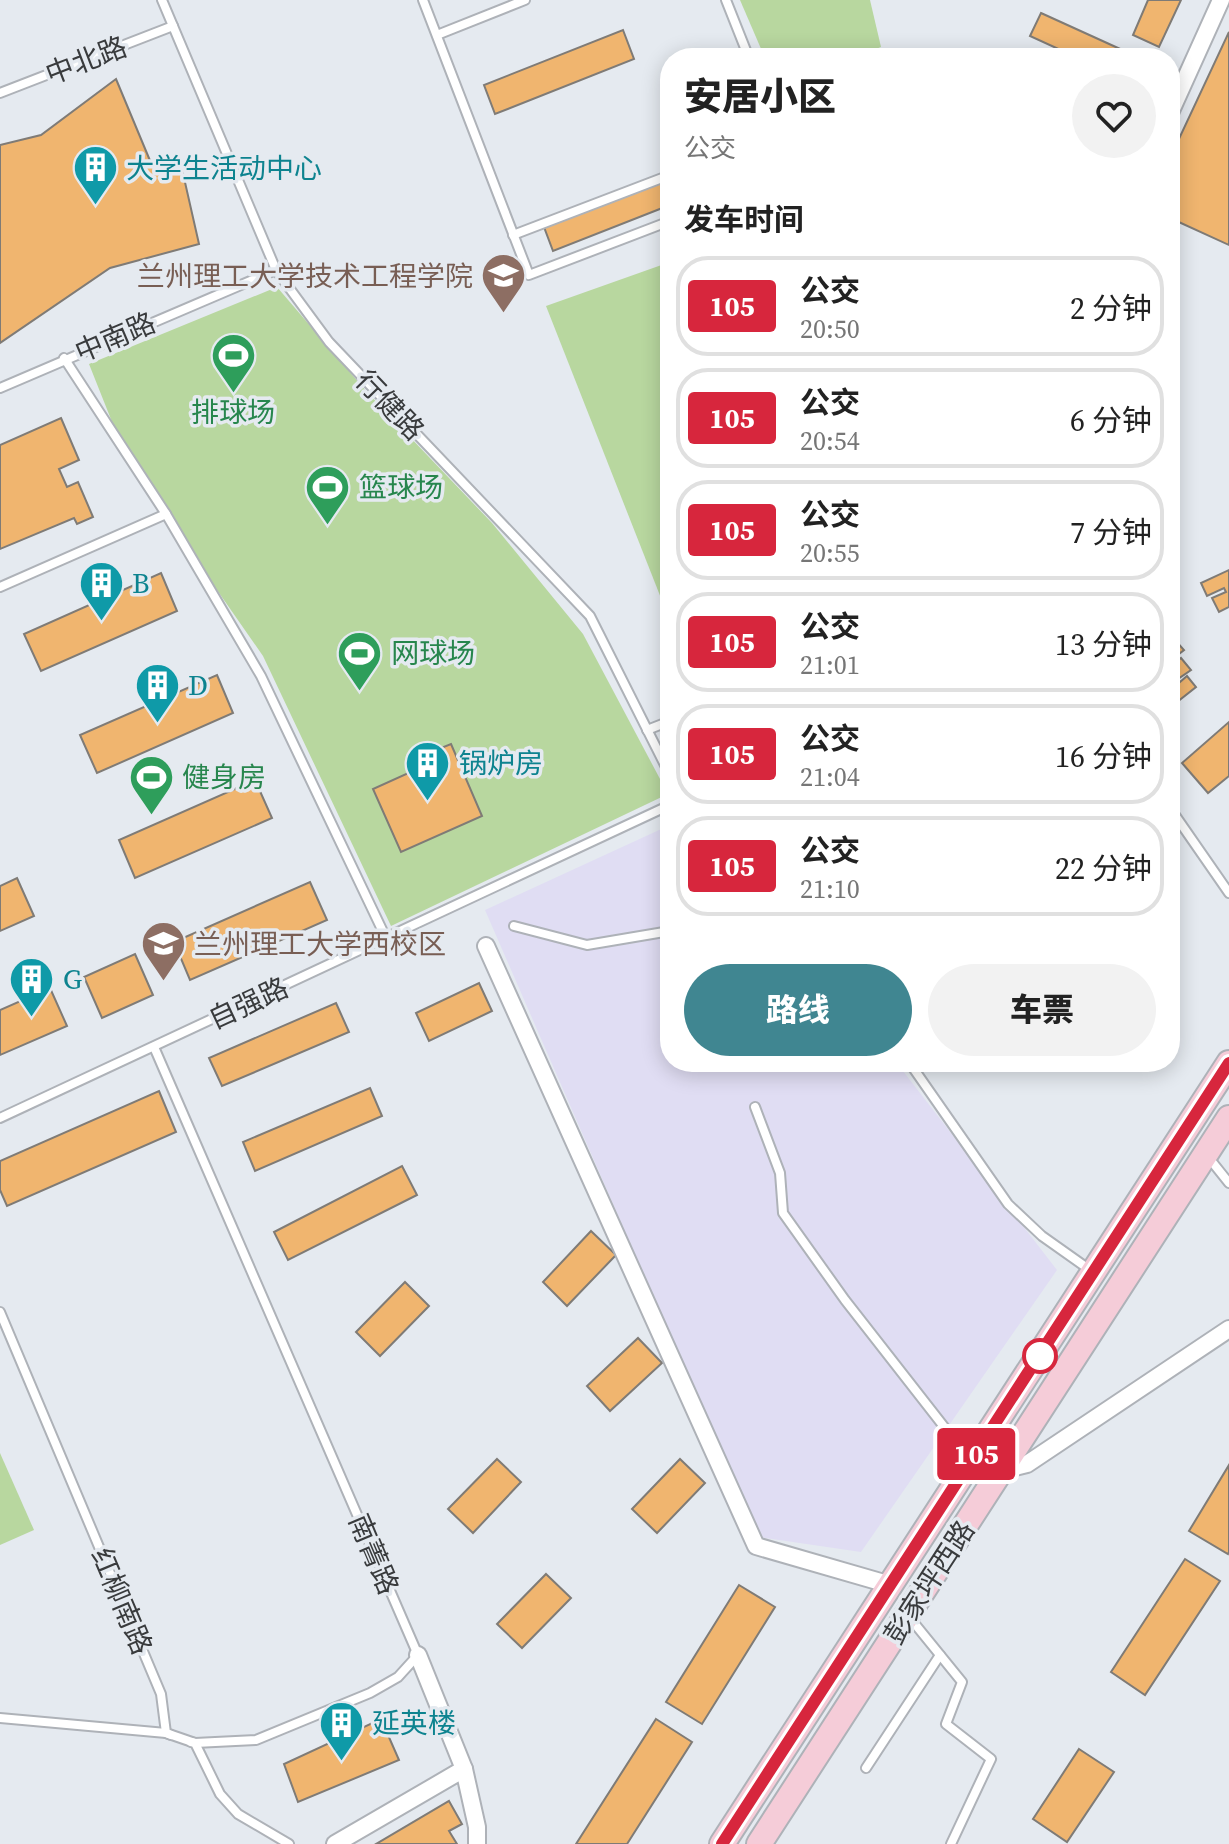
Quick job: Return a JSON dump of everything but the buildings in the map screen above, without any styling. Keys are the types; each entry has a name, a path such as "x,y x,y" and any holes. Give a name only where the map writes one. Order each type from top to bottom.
{"main road":[{"name":"彭家坪西路","path":"722,1844 1229,1063"},
{"name":"彭家坪西路","path":"759,1844 1229,1118"}],"street":[{"path":"1180,91 1221,0"},
{"path":"486,946 756,1546 891,1585"},
{"path":"1003,1470 1027,1464 1229,1329"},
{"path":"418,1655 464,1769 477,1827 477,1844"},
{"path":"335,1844 464,1769"}],"lane":[{"name":"行健路","path":"162,0 276,270 329,342 590,616 660,755"},
{"path":"423,0 529,275 660,225"},
{"path":"437,35 525,0"},
{"path":"726,0 745,48"},
{"name":"中北路","path":"0,93 173,26"},
{"path":"513,235 660,179"},
{"name":"中南路","path":"0,388 64,358 276,270"},
{"path":"64,358 166,514 261,676 386,938"},
{"path":"0,587 166,514"},
{"path":"647,730 660,725"},
{"name":"自强路","path":"0,1118 660,810"},
{"path":"1180,822 1229,893"},
{"path":"514,926 587,945 660,933"},
{"name":"南菁路","path":"154,1047 418,1655"},
{"path":"916,1072 1008,1204 1042,1236 1093,1273"},
{"path":"755,1107 780,1173 783,1213 845,1300 952,1437 1003,1470"},
{"path":"1206,1154 1229,1183"},
{"name":"红柳南路","path":"0,1312 161,1694 166,1733"},
{"path":"908,1615 962,1682 946,1724 991,1759 951,1844"},
{"path":"0,1718 166,1733 195,1743 256,1740 370,1693 398,1677 418,1655"},
{"path":"866,1768 940,1655"},
{"path":"195,1743 220,1794 238,1814 289,1844"}],"shaded area":[{"path":"660,830 660,1072 904,1072 1057,1270 861,1552 758,1537 485,910"}],"green space":[{"path":"740,0 870,0 881,47 878,48 761,48"},
{"path":"660,266 660,596 546,306"},
{"path":"277,287 366,391 492,523 583,634 660,779 660,798 391,926 263,656 120,442 89,364"},
{"path":"0,1453 34,1530 0,1545"}],"bus line":[{"name":"105","path":"722,1844 1229,1063"}],"place":[{"name":"大学生活动中心","path":"95,207"},
{"name":"兰州理工大学技术工程学院","path":"504,315"},
{"name":"排球场","path":"233,394"},
{"name":"篮球场","path":"328,526"},
{"name":"B","path":"101,622"},
{"name":"网球场","path":"360,692"},
{"name":"D","path":"157,724"},
{"name":"锅炉房","path":"428,802"},
{"name":"健身房","path":"151,816"},
{"name":"兰州理工大学西校区","path":"163,983"},
{"name":"G","path":"32,1018"},
{"name":"延英楼","path":"341,1762"}]}
